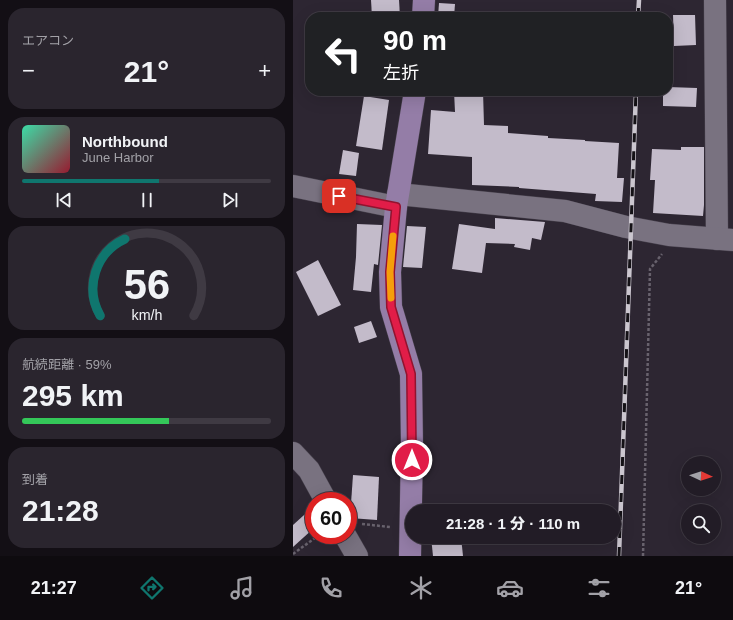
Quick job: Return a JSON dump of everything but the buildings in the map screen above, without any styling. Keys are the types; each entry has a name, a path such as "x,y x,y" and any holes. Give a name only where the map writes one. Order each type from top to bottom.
{"main road":[{"path":"423,12 424,0"},
{"path":"411,504 411,374 391,307 390,272 397,201 414,96"},
{"path":"410,544 410,556"}],"street":[{"path":"293,186 397,201 565,211 669,235 725,239 715,0"},
{"path":"293,453 309,470 321,492"},
{"path":"354,544 357,556"}],"path":[{"path":"643,556 650,269 661,254 668,254"},
{"path":"357,529 405,529"},
{"path":"293,554 307,544"}],"railway":[{"path":"638,12 639,0"},
{"path":"619,556 636,96"}],"slow traffic":[{"path":"391,298 390,272 393,236"}],"route":[{"path":"339,196 396,207 390,272 391,307 411,374 412,460"}]}
